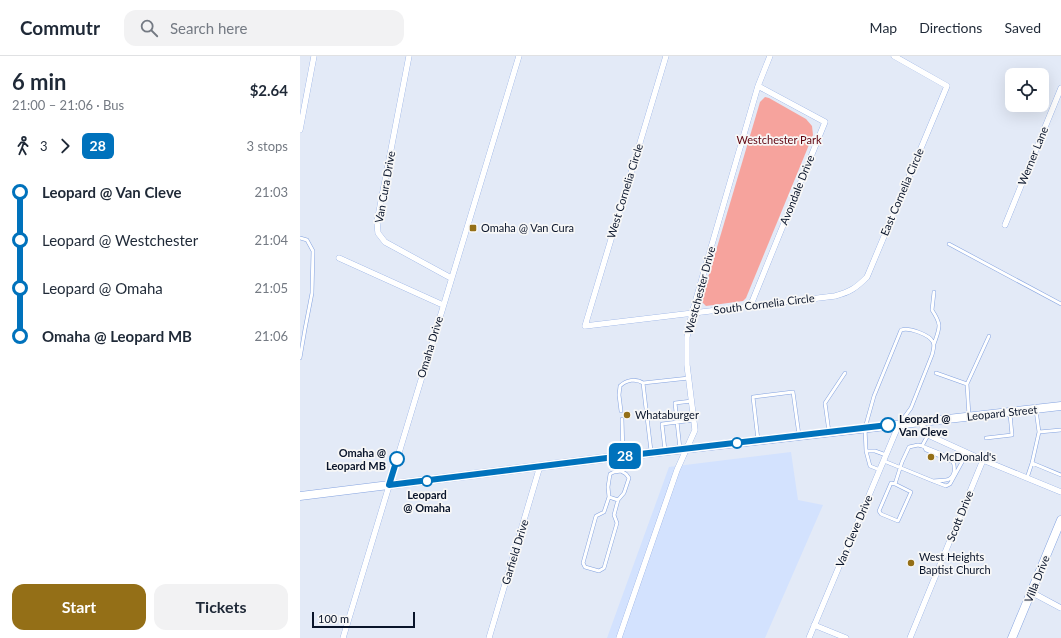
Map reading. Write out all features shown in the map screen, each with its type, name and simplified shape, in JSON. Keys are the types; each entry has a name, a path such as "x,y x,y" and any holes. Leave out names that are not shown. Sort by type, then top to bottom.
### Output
{"main road":[{"name":"Leopard Street","path":"300,496 800,435 1061,406"},
{"name":"Villa Drive","path":"1012,638 1061,520"}],"street":[{"path":"300,130 314,56"},
{"name":"Van Cura Drive","path":"409,56 377,222 378,233 385,242 451,278"},
{"name":"Omaha Drive","path":"343,638 519,56"},
{"name":"West Cornelia Circle","path":"585,326 666,56"},
{"name":"Westchester Drive","path":"619,638 684,449 695,430 689,378 687,337 692,313 758,86 770,56"},
{"name":"East Cornelia Circle","path":"848,292 858,286 867,277 947,86 894,56"},
{"name":"Avondale Drive","path":"750,306 825,122 758,86"},
{"name":"Werner Lane","path":"1005,225 1061,88"},
{"path":"339,258 443,305"},
{"name":"South Cornelia Circle","path":"585,326 835,296 848,292"},
{"path":"920,422 928,435 983,460 1061,492"},
{"name":"Van Cleve Drive","path":"809,638 899,424"},
{"name":"Scott Drive","path":"910,638 983,460"},
{"name":"Garfield Drive","path":"489,638 540,466"},
{"path":"1031,592 1061,608"},
{"path":"814,625 846,638"}],"lane":[{"path":"300,238 307,240 313,251 312,293 300,358"},
{"path":"949,244 1061,304"},
{"path":"899,424 910,408 932,355 940,327 939,320 932,310 934,292"},
{"path":"880,470 870,466 866,452 865,428 874,396 901,330 906,329 915,331 930,338 934,344"},
{"path":"969,416 967,384 989,336"},
{"path":"829,432 825,403 845,373"},
{"path":"936,373 967,384"},
{"path":"621,411 619,394 620,386 628,381 641,381 643,383 689,378"},
{"path":"643,383 652,453"},
{"path":"758,440 753,397 793,392 800,435"},
{"path":"684,449 674,403 692,401"},
{"path":"1027,478 1039,432 1036,409"},
{"path":"986,438 1012,435 1010,412"},
{"path":"621,471 623,456 622,419"},
{"path":"665,452 662,424 694,420"},
{"path":"1039,432 1061,430"},
{"path":"923,446 928,435"},
{"path":"895,484 902,462 909,447 918,445 923,446 962,462"},
{"path":"923,446 926,450 953,462 954,465 955,469 951,477 946,480 938,480 933,482"},
{"path":"866,452 875,451 900,468 946,486 950,484 967,453"},
{"path":"1032,463 1061,475"},
{"path":"621,471 629,478 624,493 618,500 614,516 618,523 604,568 599,571 585,567 583,563 596,516 604,512 609,497 608,487 610,474 621,471"},
{"path":"891,483 895,484 911,492 898,521 880,514 879,511 891,483"},
{"path":"609,497 618,500"}],"shaded area":[{"path":"791,452 798,500 823,505 765,638 607,638 669,467"}],"green space":[{"name":"Westchester Park","path":"765,97 806,119 812,126 813,135 746,298 743,301 706,306 702,302 702,298 760,102"}],"bus line":[{"name":"28","path":"397,459 389,485 888,425"}],"place":[{"name":"Omaha @ Van Cura","path":"473,228"},
{"name":"Whataburger","path":"627,415"},
{"name":"Leopard @ Van Cleve","path":"888,425"},
{"name":"McDonald's","path":"931,457"},
{"name":"Omaha @ Leopard MB","path":"397,459"},
{"name":"Leopard @ Omaha","path":"427,481"},
{"name":"West Heights Baptist Church","path":"911,563"}]}
